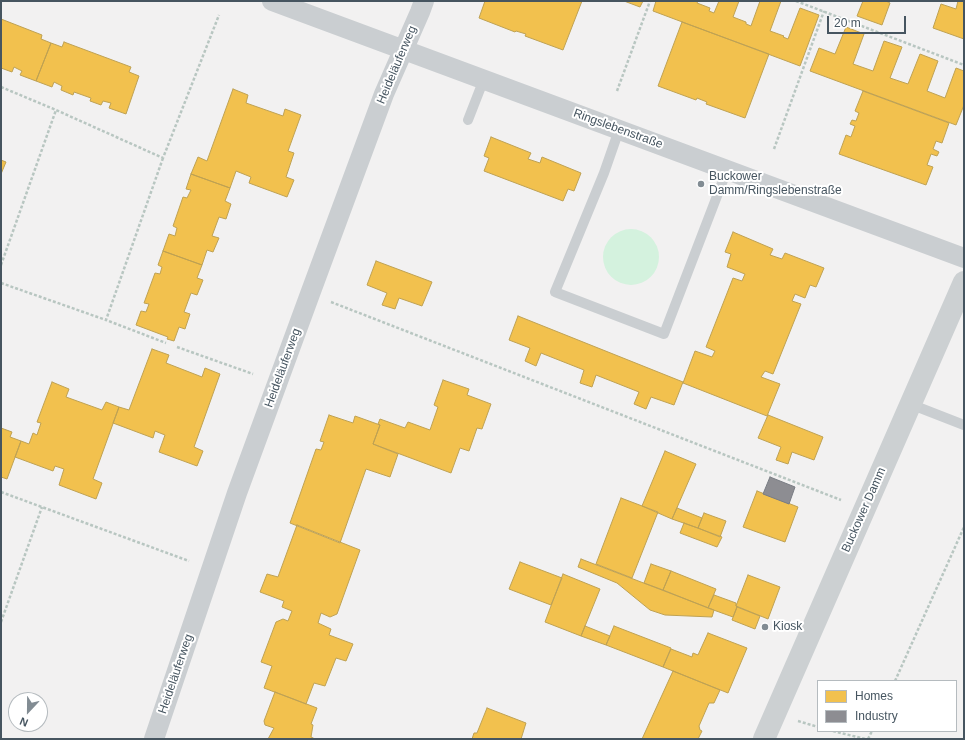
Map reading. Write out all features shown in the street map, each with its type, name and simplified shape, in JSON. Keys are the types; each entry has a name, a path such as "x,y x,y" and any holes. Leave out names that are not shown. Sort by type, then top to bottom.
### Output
{"main road":[{"name":"Buckower Damm","path":"764,739 964,282"}],"street":[{"name":"Ringslebenstraße","path":"272,1 964,258"},
{"name":"Heideläuferweg","path":"154,739 237,493 384,94 424,1"}],"lane":[{"path":"468,120 484,79"},
{"path":"619,130 604,173 555,292 664,334 727,170"},
{"path":"910,404 964,425"}],"path":[{"path":"617,91 650,1"},
{"path":"796,1 964,65"},
{"path":"774,148 824,11"},
{"path":"106,320 163,158 219,15"},
{"path":"1,87 163,158"},
{"path":"1,265 56,110"},
{"path":"1,283 166,343"},
{"path":"330,302 844,501"},
{"path":"177,347 254,374"},
{"path":"1,492 189,561"},
{"path":"1,622 42,507"},
{"path":"895,680 964,527"},
{"path":"837,732 865,739"}],"green space":[{"path":"626,229 636,229 651,237 657,246 659,257 657,268 651,277 636,285 626,285 615,280 608,273 603,262 603,252 608,241 615,234"}],"building: Homes":[{"path":"485,1 582,1 563,50 525,36 526,34 515,32 479,18"},
{"path":"624,1 643,1 640,7"},
{"path":"656,1 698,1 697,3 710,8 709,11 714,13 719,1 739,1 733,17 746,22 746,24 751,26 760,1 781,1 770,31 788,39 800,8 819,15 800,66 653,11"},
{"path":"863,1 886,1 890,3 882,25 857,16"},
{"path":"958,1 964,1 964,39 933,28 941,4 956,9"},
{"path":"1,19 42,35 41,39 51,43 36,81 20,75 22,71 14,67 12,72 1,68"},
{"path":"682,22 769,54 745,118 706,104 707,102 697,98 696,100 658,86"},
{"path":"846,27 864,34 853,64 873,71 884,41 902,47 890,78 908,84 920,54 938,61 927,91 945,98 956,68 964,71 964,105 956,125 810,71 819,48 835,54"},
{"path":"64,42 131,67 129,72 139,76 126,114 109,108 111,103 103,101 101,105 90,101 91,98 74,92 73,95 61,90 62,86 54,82 52,87 36,81 51,43 62,47"},
{"path":"233,89 248,95 246,103 283,116 285,109 301,115 288,151 294,153 286,177 294,180 287,197 249,183 251,177 236,171 230,188 191,174 198,157 207,161"},
{"path":"863,91 949,123 942,143 936,141 933,149 939,152 937,156 931,154 927,165 933,167 926,185 839,154 846,135 851,137 855,126 850,124 852,120 856,121 859,113 855,111"},
{"path":"491,137 531,153 528,159 540,163 542,157 581,173 574,191 568,189 563,201 484,171 489,158 484,156"},
{"path":"1,160 6,162 1,174"},
{"path":"191,174 230,188 225,201 231,204 226,219 219,217 212,236 219,238 213,252 207,250 202,265 163,251 169,234 175,236 177,228 173,226 183,197 187,198 191,190 186,189"},
{"path":"733,232 773,249 770,255 782,259 785,253 824,268 816,287 810,285 805,298 795,294 792,301 801,304 773,374 765,371 761,377 780,384 767,416 683,383 695,351 712,357 715,351 706,347 733,278 742,281 745,274 727,267 731,254 725,252"},
{"path":"163,251 202,265 197,278 203,280 197,295 191,293 184,312 190,314 185,329 179,327 174,341 167,339 168,337 136,325 141,311 146,312 149,304 144,303 155,273 160,274 162,267 158,265"},
{"path":"376,261 432,282 422,306 399,298 395,309 382,305 387,293 367,285"},
{"path":"518,316 683,382 674,405 651,397 646,409 634,404 639,392 596,375 592,387 580,383 584,370 541,353 536,366 525,361 530,348 509,340"},
{"path":"152,349 169,355 166,363 202,377 205,368 220,374 194,447 203,451 197,466 159,452 165,435 155,431 153,438 113,423 119,407 129,410"},
{"path":"443,380 469,389 467,395 491,404 482,429 477,428 469,451 460,448 451,473 373,444 380,425 378,424 380,419 405,428 408,422 430,430 438,407 434,405"},
{"path":"52,382 69,389 66,397 102,410 106,402 119,407 93,479 102,483 96,499 59,485 64,469 55,466 53,471 15,457 21,441 29,444 33,433 37,435 41,423 37,422"},
{"path":"329,415 353,423 355,416 380,425 373,444 398,454 390,477 366,469 340,543 290,523 316,449 321,450 324,442 320,441"},
{"path":"768,415 823,437 814,460 792,452 788,464 776,460 781,447 758,438"},
{"path":"1,428 12,432 10,437 21,441 7,479 1,477"},
{"path":"665,451 696,464 672,519 642,506"},
{"path":"757,491 798,507 785,542 743,527"},
{"path":"621,498 658,512 632,578 596,564"},
{"path":"677,508 702,518 698,528 672,519"},
{"path":"704,513 726,521 720,537 698,528"},
{"path":"684,523 722,537 717,547 680,533"},
{"path":"297,525 360,550 337,614 330,617 321,613 318,623 331,629 329,635 353,644 346,661 336,658 325,686 314,683 306,704 264,688 272,666 261,662 276,622 283,619 288,621 292,611 282,607 284,601 260,592 267,574 278,577"},
{"path":"581,559 714,610 712,617 665,615 650,610 617,583 578,567"},
{"path":"520,562 562,578 551,605 509,589"},
{"path":"651,564 671,571 663,590 644,583"},
{"path":"671,571 716,589 708,608 663,590"},
{"path":"563,574 600,589 581,636 545,622"},
{"path":"748,575 780,587 768,619 736,606"},
{"path":"714,595 736,603 737,607 733,617 708,608"},
{"path":"737,607 760,616 755,629 732,620"},
{"path":"585,626 610,636 606,645 581,636"},
{"path":"614,626 671,648 663,667 606,645"},
{"path":"708,633 747,648 728,693 663,667 671,649 692,657 693,653 698,655"},
{"path":"673,671 720,690 714,703 709,703 699,726 700,730 702,731 698,739 642,739"},
{"path":"275,692 317,708 311,724 313,725 311,737 315,739 268,739 274,728 265,725 264,721"},
{"path":"487,708 526,723 521,739 472,739 474,733 477,733"}],"building: Industry":[{"path":"770,477 795,487 789,504 763,494"}],"place":[{"name":"Buckower Damm/Ringslebenstraße","path":"701,184"},
{"name":"Kiosk","path":"765,627"}]}
